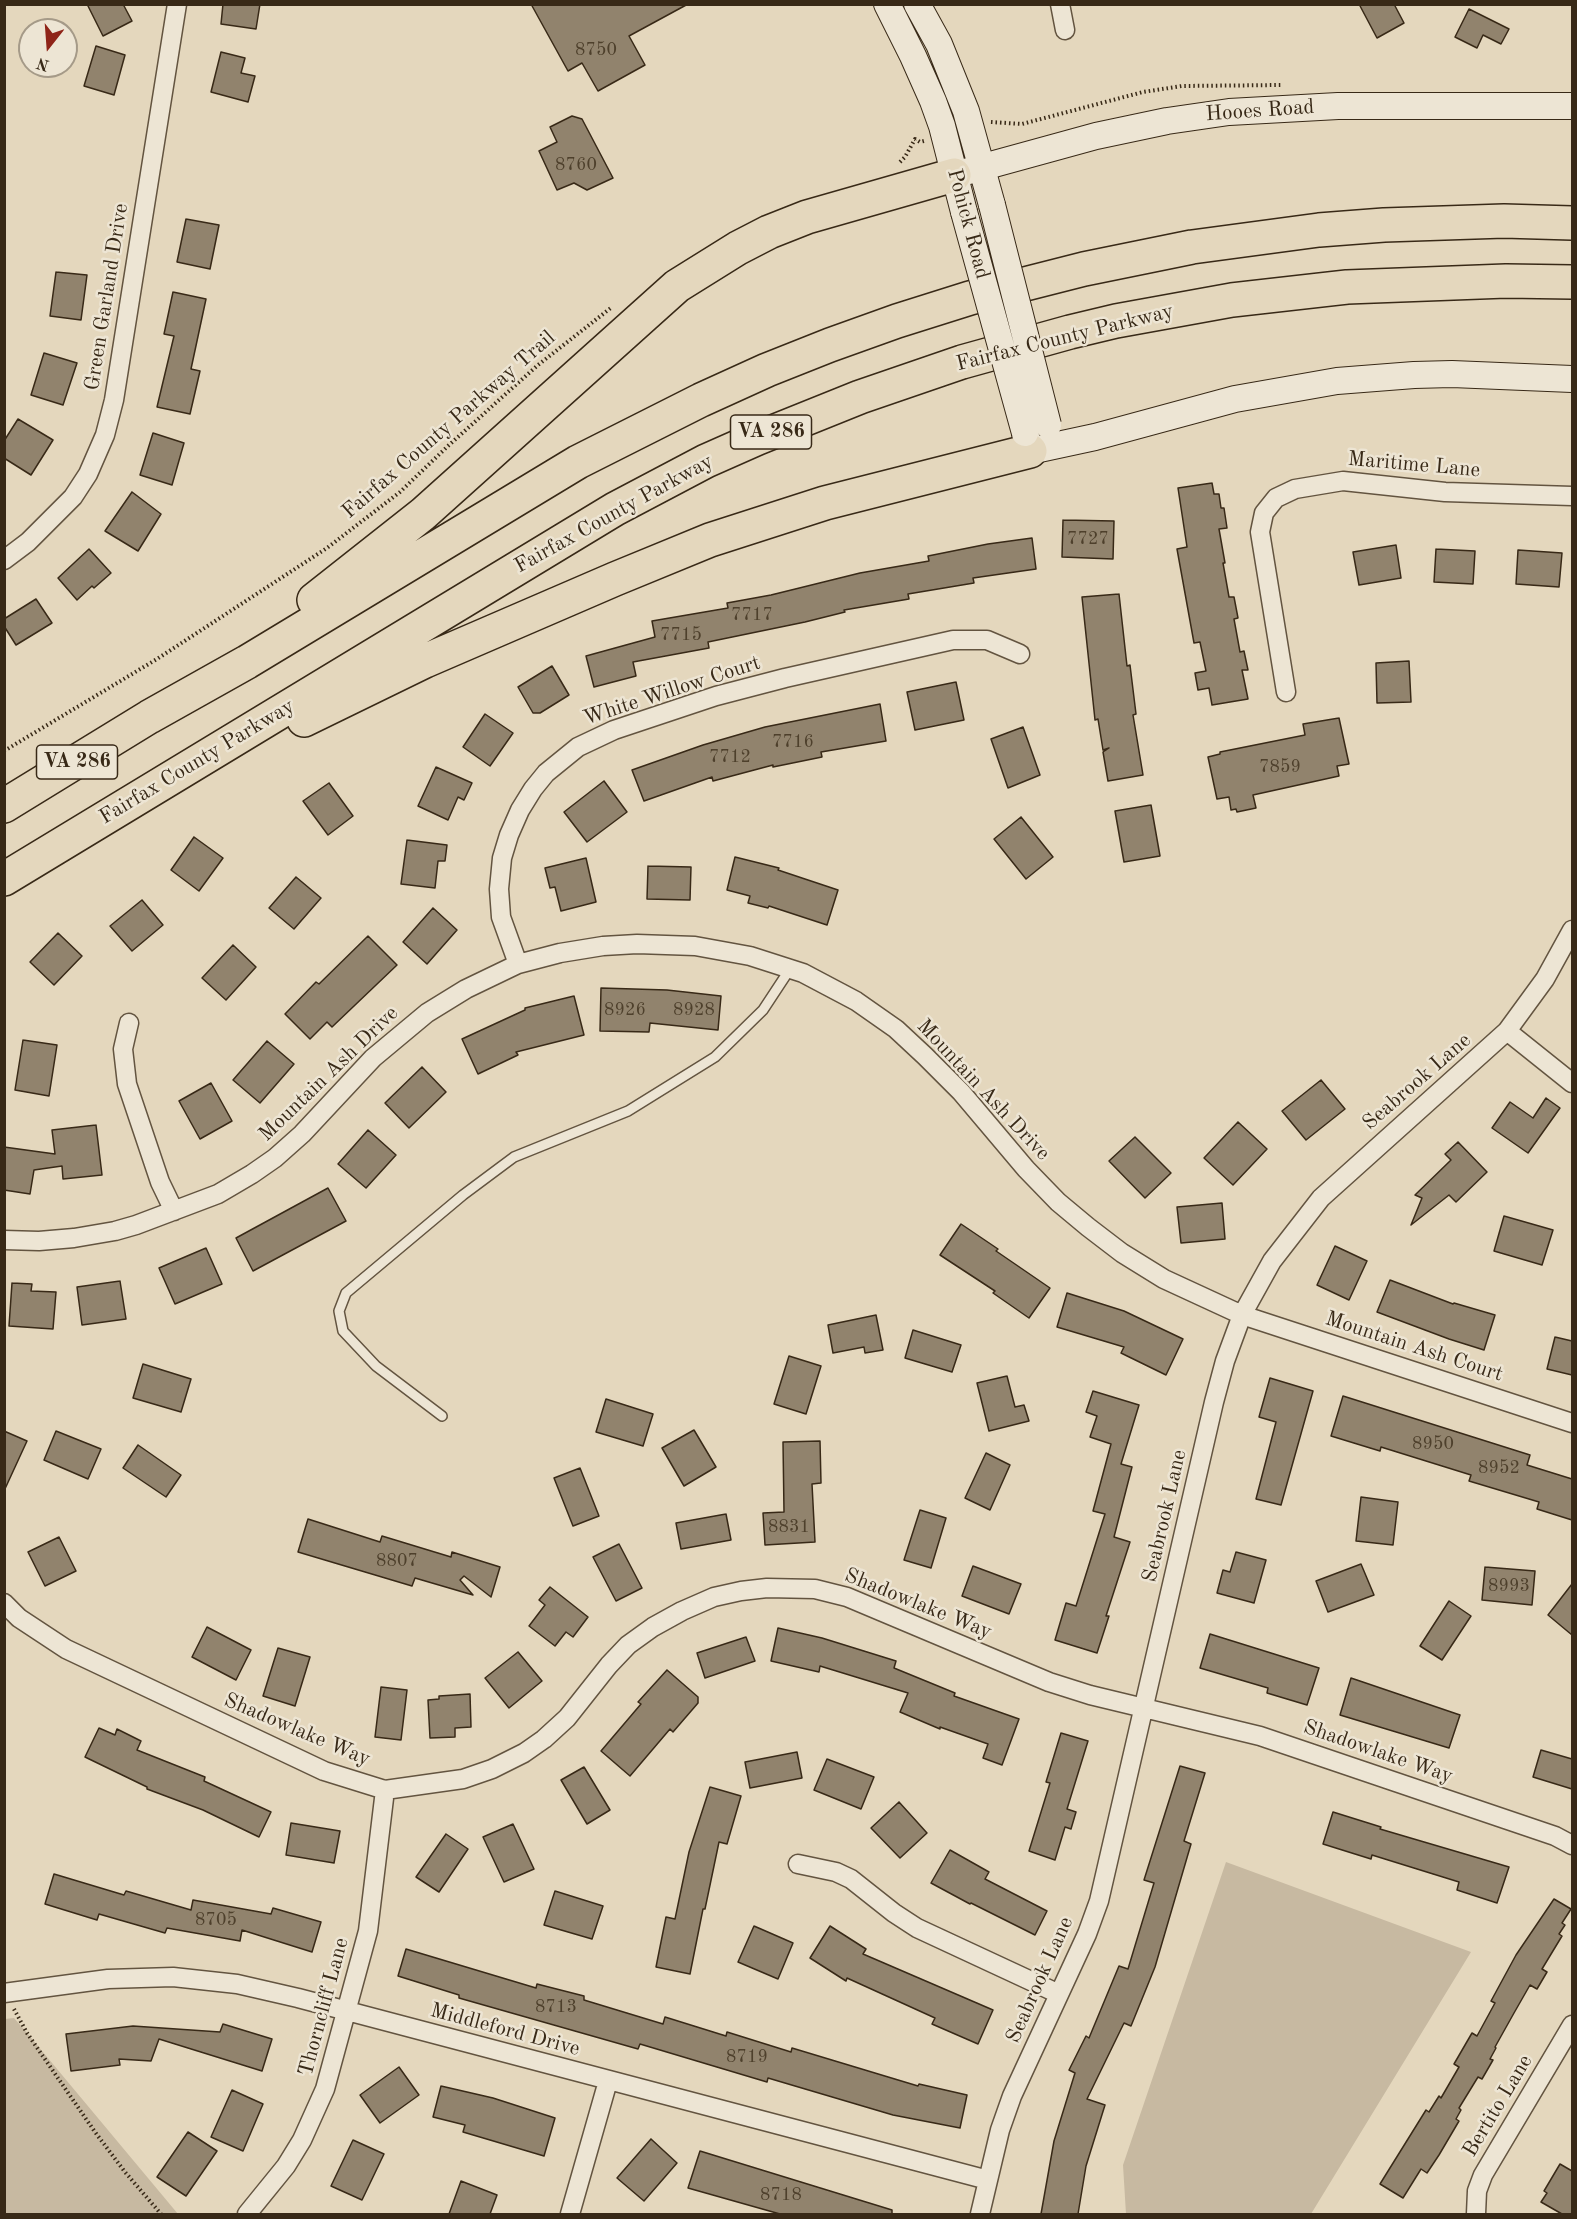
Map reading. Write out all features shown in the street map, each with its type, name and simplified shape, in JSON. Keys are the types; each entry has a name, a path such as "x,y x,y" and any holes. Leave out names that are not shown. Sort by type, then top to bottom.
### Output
{"highway":[{"path":"149,717 241,648 304,606 374,554 473,470 676,286 738,248 807,217 968,171"},
{"name":"VA 286","path":"4,806 149,717 247,662 578,462 640,429 767,370 897,321 1027,282 1204,246 1319,230 1384,225 1504,221 1572,223"},
{"name":"Fairfax County Parkway","path":"4,879 615,509 706,461 860,397 962,362 1070,332 1232,300 1357,286 1506,281 1572,282"},
{"path":"61,845 136,819 315,714 425,661 661,559 710,540 825,503 1039,439"}],"main road":[{"name":"Pohick Road","path":"887,4 910,48 942,126 968,171 992,205 1039,439"},
{"name":"Pohick Road","path":"917,4 939,44 966,111 968,171 964,212 1039,439"},
{"name":"Hooes Road","path":"968,171 1096,136 1196,116 1264,109 1366,105 1572,106"},
{"path":"1039,439 1235,399 1337,381 1443,374 1572,379"}],"street":[{"name":"Green Garland Drive","path":"4,560 28,543 73,497 88,474 105,435 114,400 177,4"},
{"path":"1060,4 1065,30"},
{"name":"Maritime Lane","path":"1286,693 1260,532 1264,513 1276,498 1295,489 1343,481 1445,492 1572,496"},
{"name":"White Willow Court","path":"518,964 501,917 499,889 502,858 508,835 533,789 561,759 578,747 614,730 716,696 952,640 987,640 1020,654"},
{"name":"Seabrook Lane","path":"980,2214 1000,2130 1012,2096 1087,1934 1099,1901 1214,1402 1225,1361 1242,1315 1272,1261 1321,1198 1507,1031 1545,979 1572,930"},
{"name":"Mountain Ash Drive","path":"4,1240 39,1241 105,1233 136,1225 218,1194 252,1174 302,1134 373,1058 399,1034 427,1013 466,989 518,964 560,953 603,946 664,944 695,946 750,956 828,985 856,1001 896,1029 926,1056 961,1092 1026,1169 1058,1202 1088,1227 1122,1253 1164,1279 1242,1315"},
{"path":"129,1023 123,1049 127,1084 160,1182 174,1210"},
{"path":"1507,1031 1572,1083"},
{"name":"Mountain Ash Court","path":"1242,1315 1572,1423"},
{"name":"Shadowlake Way","path":"4,1603 19,1618 66,1650 324,1771 385,1790 463,1779 508,1761 544,1739 567,1718 609,1665 628,1646 653,1627 682,1611 714,1597 741,1591 767,1588 815,1589 848,1597 1049,1682 1090,1695 1260,1736 1555,1836 1572,1845"},
{"name":"Thorncliff Lane","path":"247,2214 286,2166 315,2115 325,2089 368,1931 385,1790"},
{"path":"798,1864 836,1872 851,1879 917,1928 1059,1994"},
{"name":"Middleford Drive","path":"7,1998 108,1979 173,1977 237,1984 348,2011 988,2180"},
{"name":"Bertito Lane","path":"1476,2214 1477,2191 1483,2175 1572,2025"},
{"path":"570,2214 608,2081"}],"lane":[{"path":"442,1416 376,1366 342,1331 339,1311 346,1293 463,1195 514,1157 628,1111 715,1057 763,1010 790,969"}],"path":[{"path":"893,170 906,157 915,139"},
{"name":"Fairfax County Parkway Trail","path":"4,751 157,659 327,548 400,492 538,365 621,300"},
{"path":"7,1998 27,2033 95,2132 161,2214"}],"shaded area":[{"path":"1226,1862 1471,1952 1311,2214 1126,2214 1123,2165"},
{"path":"14,2018 178,2214 5,2214 5,2019"}],"building":[{"path":"87,4 123,4 132,21 103,36"},
{"path":"223,4 260,4 256,29 221,24"},
{"path":"531,4 688,4 629,36 645,65 598,91 582,63 568,71"},
{"path":"1359,4 1394,4 1404,23 1377,38"},
{"path":"1469,9 1509,29 1501,44 1483,35 1477,48 1455,37"},
{"path":"96,46 125,55 114,95 84,86"},
{"path":"221,52 245,58 241,73 255,76 248,102 211,92"},
{"path":"572,116 582,119 613,178 587,190 574,183 557,190 539,151 557,142 550,127"},
{"path":"186,219 219,225 210,269 177,262"},
{"path":"56,272 87,275 81,320 50,316"},
{"path":"173,292 206,299 191,369 200,371 190,414 157,407 174,336 164,334"},
{"path":"44,353 77,363 63,405 31,395"},
{"path":"18,419 53,440 31,475 4,458 4,441"},
{"path":"153,433 184,443 172,485 140,475"},
{"path":"1212,483 1214,494 1219,494 1221,508 1224,508 1227,528 1219,529 1225,563 1223,563 1229,597 1234,597 1238,618 1234,619 1240,652 1244,651 1248,670 1242,670 1248,699 1212,705 1209,688 1198,690 1195,673 1206,671 1200,642 1194,643 1177,549 1187,547 1178,488"},
{"path":"132,492 161,514 138,551 105,531"},
{"path":"1063,520 1114,521 1113,559 1062,557"},
{"path":"1032,538 1036,569 973,578 974,583 908,594 909,599 844,610 845,612 805,622 708,642 709,648 633,662 636,676 594,687 586,656 655,637 652,621 728,608 727,603 771,595 860,573 929,561 928,556"},
{"path":"1396,545 1401,578 1359,585 1353,552"},
{"path":"89,549 111,573 77,600 58,578"},
{"path":"1436,549 1475,551 1473,584 1434,582"},
{"path":"1518,550 1562,553 1559,587 1516,584"},
{"path":"1119,594 1127,666 1130,665 1136,714 1133,715 1143,775 1108,781 1103,752 1109,748 1103,750 1098,719 1095,720 1082,597"},
{"path":"36,599 52,623 16,645 4,626 4,619"},
{"path":"1409,661 1411,702 1377,703 1376,663"},
{"path":"552,666 569,695 540,713 533,713 518,687"},
{"path":"956,682 964,720 915,730 907,692"},
{"path":"880,704 886,741 821,752 822,757 773,767 773,765 713,781 712,777 644,801 632,770 703,745 765,727"},
{"path":"485,714 513,733 490,766 463,747"},
{"path":"1339,718 1349,764 1337,766 1339,776 1253,795 1256,808 1237,812 1236,809 1231,810 1229,797 1217,799 1208,757 1220,754 1220,752 1305,735 1303,724"},
{"path":"1023,727 1040,775 1008,788 991,739"},
{"path":"436,767 472,783 464,800 458,797 448,820 418,806"},
{"path":"604,781 627,812 587,842 564,812"},
{"path":"329,783 353,816 328,835 303,801"},
{"path":"1151,805 1160,856 1124,862 1115,811"},
{"path":"1021,817 1053,857 1026,879 994,839"},
{"path":"194,837 223,858 199,891 171,870"},
{"path":"407,840 447,845 445,861 438,861 435,888 401,884"},
{"path":"735,857 779,868 778,870 838,890 827,925 769,906 768,908 748,903 750,896 727,890"},
{"path":"586,858 596,902 561,911 555,887 550,888 545,868"},
{"path":"648,866 691,867 690,900 647,899"},
{"path":"296,877 321,898 294,929 269,908"},
{"path":"142,900 163,925 132,951 110,926"},
{"path":"433,908 457,930 427,964 403,942"},
{"path":"58,933 82,956 54,985 30,962"},
{"path":"368,936 397,965 332,1027 327,1022 310,1039 285,1014 316,982 319,984"},
{"path":"233,945 256,967 226,1000 202,978"},
{"path":"601,988 667,990 721,996 718,1030 650,1023 649,1032 600,1031"},
{"path":"574,996 584,1035 516,1052 518,1055 478,1074 462,1039 525,1008"},
{"path":"23,1040 57,1045 49,1096 15,1090"},
{"path":"267,1041 294,1064 260,1103 233,1080"},
{"path":"422,1067 446,1092 409,1128 385,1103"},
{"path":"1321,1080 1345,1109 1306,1140 1282,1111"},
{"path":"211,1083 232,1121 200,1139 179,1101"},
{"path":"1546,1098 1560,1108 1528,1153 1492,1128 1510,1102 1533,1118"},
{"path":"1238,1122 1267,1149 1233,1185 1204,1158"},
{"path":"96,1125 102,1175 63,1179 62,1166 34,1170 30,1194 4,1190 4,1147 55,1154 52,1130"},
{"path":"368,1130 396,1155 366,1188 338,1164"},
{"path":"1135,1137 1171,1173 1145,1198 1109,1161"},
{"path":"1458,1142 1487,1172 1456,1202 1449,1195 1411,1225 1422,1198 1415,1195 1451,1160 1445,1154"},
{"path":"328,1188 346,1221 253,1271 236,1238"},
{"path":"1222,1203 1225,1239 1181,1243 1177,1207"},
{"path":"1504,1216 1553,1230 1542,1265 1494,1251"},
{"path":"961,1224 1050,1288 1029,1318 993,1293 995,1291 940,1255"},
{"path":"1335,1246 1367,1261 1349,1300 1317,1285"},
{"path":"206,1248 222,1284 175,1304 159,1268"},
{"path":"1390,1280 1453,1304 1495,1315 1484,1350 1377,1312"},
{"path":"120,1281 126,1319 82,1325 77,1287"},
{"path":"12,1283 32,1284 31,1291 56,1292 53,1329 9,1326"},
{"path":"1067,1293 1124,1311 1183,1339 1166,1375 1121,1353 1124,1347 1057,1327"},
{"path":"876,1315 883,1350 865,1353 864,1347 833,1353 828,1325"},
{"path":"913,1330 961,1345 952,1372 905,1358"},
{"path":"1555,1337 1572,1341 1572,1375 1547,1369"},
{"path":"789,1356 821,1366 806,1414 774,1404"},
{"path":"143,1364 191,1379 181,1412 133,1398"},
{"path":"1007,1376 1015,1407 1024,1405 1029,1421 989,1431 977,1383"},
{"path":"1270,1378 1313,1391 1281,1505 1256,1499 1276,1422 1259,1417"},
{"path":"1093,1391 1139,1405 1121,1464 1132,1467 1114,1537 1130,1542 1106,1616 1109,1616 1097,1653 1055,1640 1066,1603 1076,1606 1105,1514 1093,1511 1111,1444 1090,1437 1097,1416 1086,1412"},
{"path":"1343,1396 1530,1455 1527,1465 1572,1479 1572,1520 1537,1509 1539,1502 1469,1481 1471,1475 1381,1447 1380,1451 1331,1436"},
{"path":"606,1399 653,1414 643,1446 596,1432"},
{"path":"694,1430 716,1467 684,1486 662,1448"},
{"path":"4,1431 27,1441 4,1491"},
{"path":"56,1431 101,1449 88,1479 44,1460"},
{"path":"820,1441 821,1483 812,1484 815,1542 765,1545 763,1513 784,1512 783,1442"},
{"path":"138,1445 181,1475 166,1497 123,1468"},
{"path":"986,1453 1010,1465 990,1510 965,1498"},
{"path":"580,1468 599,1516 573,1526 554,1478"},
{"path":"1361,1497 1398,1502 1393,1545 1356,1541"},
{"path":"920,1510 946,1518 931,1568 904,1560"},
{"path":"726,1514 731,1540 681,1549 676,1523"},
{"path":"308,1519 380,1542 382,1536 451,1557 452,1552 500,1567 491,1597 464,1576 460,1580 473,1595 415,1578 412,1586 298,1552"},
{"path":"59,1537 76,1571 45,1586 28,1552"},
{"path":"619,1544 642,1588 616,1601 593,1557"},
{"path":"1236,1552 1266,1560 1254,1603 1217,1593 1223,1570 1230,1572"},
{"path":"1361,1564 1374,1595 1328,1612 1316,1581"},
{"path":"973,1566 1021,1584 1009,1614 962,1596"},
{"path":"1485,1567 1535,1571 1532,1605 1482,1600"},
{"path":"1572,1584 1572,1635 1548,1615"},
{"path":"550,1587 588,1617 573,1637 566,1632 555,1646 529,1626 545,1605 539,1600"},
{"path":"1449,1601 1471,1616 1442,1660 1420,1646"},
{"path":"207,1627 251,1650 236,1680 192,1657"},
{"path":"778,1628 822,1638 896,1661 894,1668 955,1693 954,1696 1019,1719 1002,1765 983,1758 988,1744 940,1727 940,1729 900,1712 908,1693 820,1666 819,1672 771,1661"},
{"path":"1210,1634 1319,1668 1307,1705 1267,1693 1268,1688 1200,1668"},
{"path":"746,1637 755,1661 705,1678 697,1653"},
{"path":"278,1648 310,1657 295,1706 263,1696"},
{"path":"518,1652 542,1681 509,1708 485,1678"},
{"path":"667,1670 698,1697 698,1703 673,1732 670,1729 630,1776 601,1751 641,1704 638,1702"},
{"path":"1351,1678 1460,1715 1449,1748 1340,1715"},
{"path":"381,1687 407,1690 401,1740 375,1737"},
{"path":"470,1694 471,1727 455,1728 455,1737 430,1738 428,1700 439,1699 439,1696"},
{"path":"99,1728 115,1735 117,1729 141,1741 137,1750 205,1777 204,1781 271,1812 259,1837 203,1810 147,1789 85,1757"},
{"path":"1061,1733 1088,1741 1067,1809 1076,1812 1071,1829 1065,1827 1055,1860 1029,1851 1050,1783 1046,1782"},
{"path":"1541,1750 1572,1759 1572,1789 1533,1777"},
{"path":"797,1752 802,1778 750,1788 745,1762"},
{"path":"827,1759 874,1777 861,1809 814,1790"},
{"path":"1180,1766 1205,1773 1184,1841 1191,1844 1155,1967 1131,2026 1124,2023 1087,2099 1105,2105 1086,2166 1078,2214 1041,2214 1054,2141 1075,2073 1069,2070 1086,2036 1089,2038 1119,1966 1128,1969 1154,1883 1144,1880"},
{"path":"584,1767 610,1810 587,1824 561,1780"},
{"path":"710,1787 741,1796 727,1844 719,1842 690,1974 656,1967 666,1917 675,1919 689,1852"},
{"path":"899,1802 927,1833 900,1858 871,1828"},
{"path":"1333,1812 1381,1827 1380,1829 1509,1867 1497,1903 1457,1890 1459,1882 1372,1855 1371,1859 1323,1844"},
{"path":"291,1823 340,1831 334,1863 286,1855"},
{"path":"513,1824 534,1869 504,1882 483,1837"},
{"path":"446,1834 468,1849 439,1892 416,1877"},
{"path":"950,1850 989,1872 985,1879 1047,1911 1035,1935 931,1883"},
{"path":"54,1874 124,1895 126,1891 191,1910 193,1900 271,1914 273,1908 321,1922 312,1952 242,1930 240,1941 167,1928 165,1933 99,1914 97,1920 45,1904"},
{"path":"555,1891 603,1906 592,1939 544,1925"},
{"path":"1554,1899 1571,1909 1562,1923 1565,1925 1559,1934 1562,1936 1542,1969 1547,1972 1537,1989 1530,1985 1495,2047 1490,2059 1493,2060 1482,2079 1478,2077 1459,2108 1461,2110 1456,2119 1459,2121 1439,2155 1427,2173 1421,2169 1403,2198 1380,2184 1426,2110 1429,2112 1439,2096 1441,2098 1459,2067 1454,2064 1472,2033 1477,2036 1495,2003 1491,2001 1516,1955"},
{"path":"754,1926 793,1943 778,1979 738,1962"},
{"path":"830,1926 866,1949 863,1954 993,2010 978,2044 932,2024 935,2018 847,1978 846,1981 810,1958"},
{"path":"406,1949 536,1988 537,1984 584,1996 584,2000 663,2024 665,2017 726,2036 727,2032 791,2052 792,2048 918,2086 919,2084 967,2095 960,2128 893,2115 768,2078 767,2082 640,2044 638,2049 459,1998 459,1995 398,1976"},
{"path":"223,2024 272,2039 262,2071 159,2039 151,2061 119,2059 120,2065 71,2071 66,2034 133,2026 220,2032"},
{"path":"399,2067 419,2095 380,2123 360,2095"},
{"path":"441,2086 493,2098 555,2118 544,2156 463,2132 465,2125 433,2117"},
{"path":"232,2090 263,2104 243,2151 211,2137"},
{"path":"188,2132 217,2151 186,2196 157,2177"},
{"path":"651,2139 677,2163 644,2201 617,2178"},
{"path":"353,2140 384,2154 362,2200 331,2186"},
{"path":"700,2151 892,2210 892,2214 780,2214 688,2188"},
{"path":"1560,2164 1572,2171 1572,2214 1562,2214 1541,2202 1547,2193 1544,2191"},
{"path":"461,2181 497,2195 490,2214 449,2214"}]}
